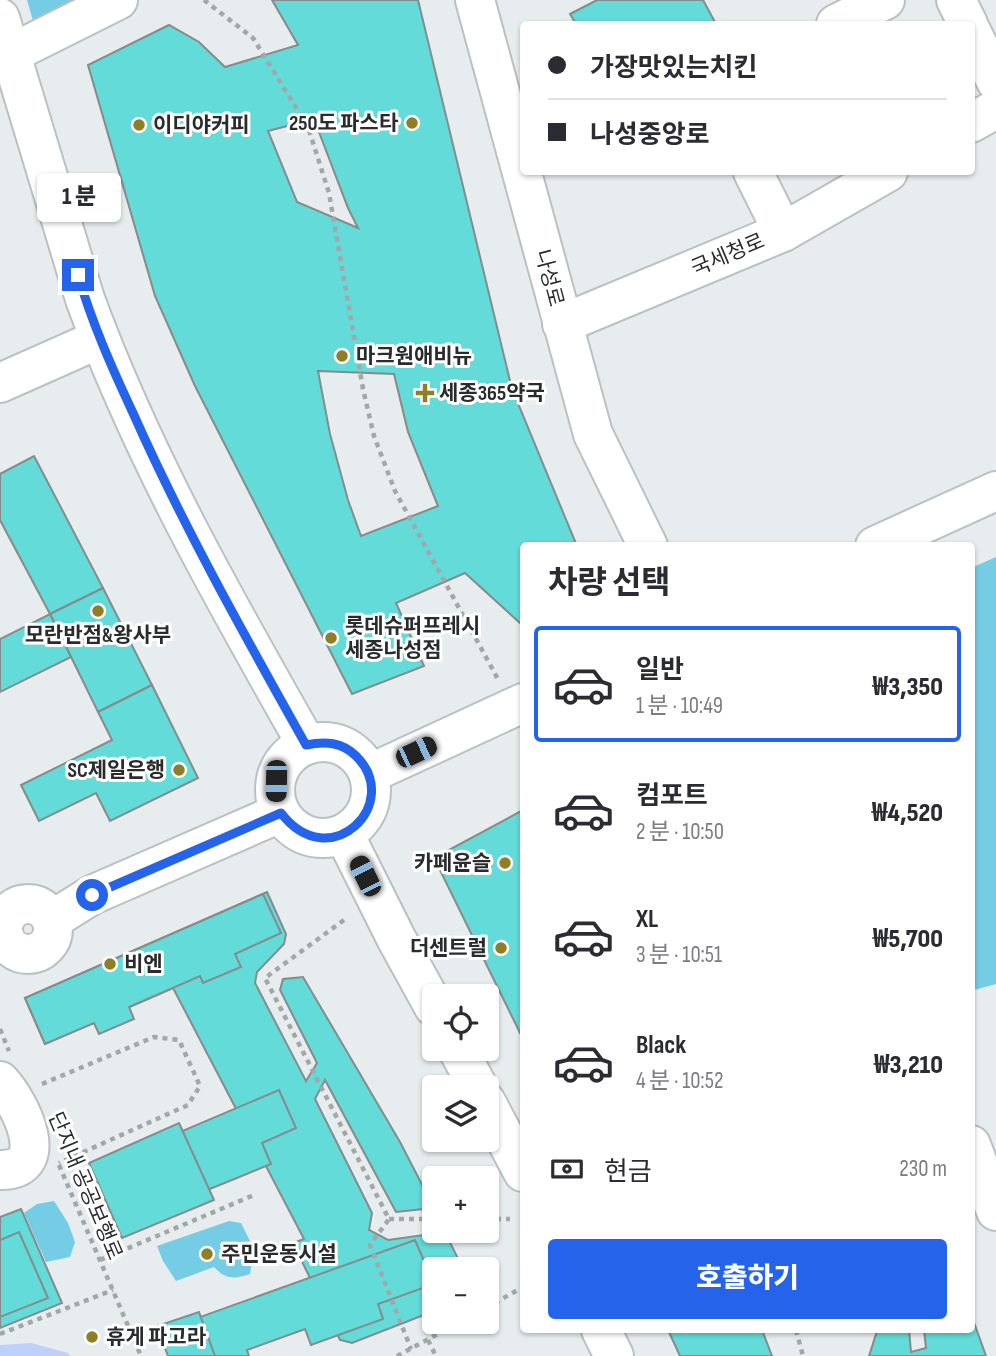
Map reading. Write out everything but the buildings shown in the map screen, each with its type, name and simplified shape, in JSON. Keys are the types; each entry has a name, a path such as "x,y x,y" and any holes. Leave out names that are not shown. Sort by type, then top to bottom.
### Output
{"street":[{"path":"118,0 4,44 99,339 157,467 200,553 306,745"},
{"name":"나성로","path":"475,0 520,168"},
{"path":"842,21 885,0 896,21"},
{"path":"956,0 966,21"},
{"path":"975,39 996,81"},
{"path":"975,121 996,109"},
{"name":"나성로","path":"522,175 593,434 646,542"},
{"path":"754,175 783,232"},
{"name":"국세청로","path":"562,324 783,232 883,175"},
{"path":"0,383 99,339"},
{"path":"884,542 996,491"},
{"path":"369,774 520,704"},
{"path":"321,742 337,744 351,750 362,761 369,774 371,802 365,816 344,834 330,838 315,838 289,825 275,798 276,781 282,766 292,753 306,745 321,742"},
{"path":"15,916 92,895 281,813"},
{"path":"344,834 422,985"},
{"path":"0,1170 11,1171 23,1163 30,1149 29,1133 5,1067"},
{"path":"499,1127 520,1166"},
{"path":"975,1156 996,1211"},
{"path":"602,1333 614,1356"}],"path":[{"path":"204,0 253,38 308,127 329,193 373,436 395,491 495,673"},
{"path":"344,920 265,978 389,1219"},
{"path":"0,1029 5,1067"},
{"name":"단지내 공공보행로","path":"39,1085 154,1037 179,1040 200,1086 188,1105 58,1163 141,1356"},
{"path":"100,1260 254,1195"},
{"path":"389,1219 422,1219"},
{"path":"389,1219 370,1245 411,1349"},
{"path":"499,1219 510,1219"},
{"path":"499,1301 520,1289"},
{"path":"0,1334 113,1290"},
{"path":"797,1333 803,1356"},
{"path":"397,1356 439,1334"},
{"path":"428,1340 436,1356"}],"shaded area":[{"path":"27,0 84,0 34,24"},
{"path":"996,557 996,984 975,990 975,566"},
{"path":"54,1201 68,1223 75,1242 70,1257 46,1262 24,1213 37,1204"},
{"name":"주민운동시설","path":"229,1221 241,1223 254,1249 250,1274 230,1277 214,1267 176,1281 157,1246"},
{"path":"31,1343 68,1353 70,1356 0,1356 0,1345"}],"place":[{"name":"250도 파스타","path":"412,123"},
{"name":"이디야커피","path":"139,125"},
{"name":"마크원애비뉴","path":"342,356"},
{"name":"세종365약국","path":"425,393"},
{"name":"모란반점&왕사부","path":"98,611"},
{"name":"롯데슈퍼프레시 세종나성점","path":"331,638"},
{"name":"SC제일은행","path":"179,770"},
{"name":"카페윤슬","path":"505,863"},
{"name":"더센트럴","path":"501,948"},
{"name":"비엔","path":"110,964"},
{"name":"주민운동시설","path":"207,1254"},
{"name":"휴게 파고라","path":"92,1337"}],"route":[{"path":"78,275 99,339 157,467 226,603 306,745 321,742 337,744 351,750 362,761 372,788 371,802 365,816 344,834 315,838 289,825 281,813 92,895"}]}
